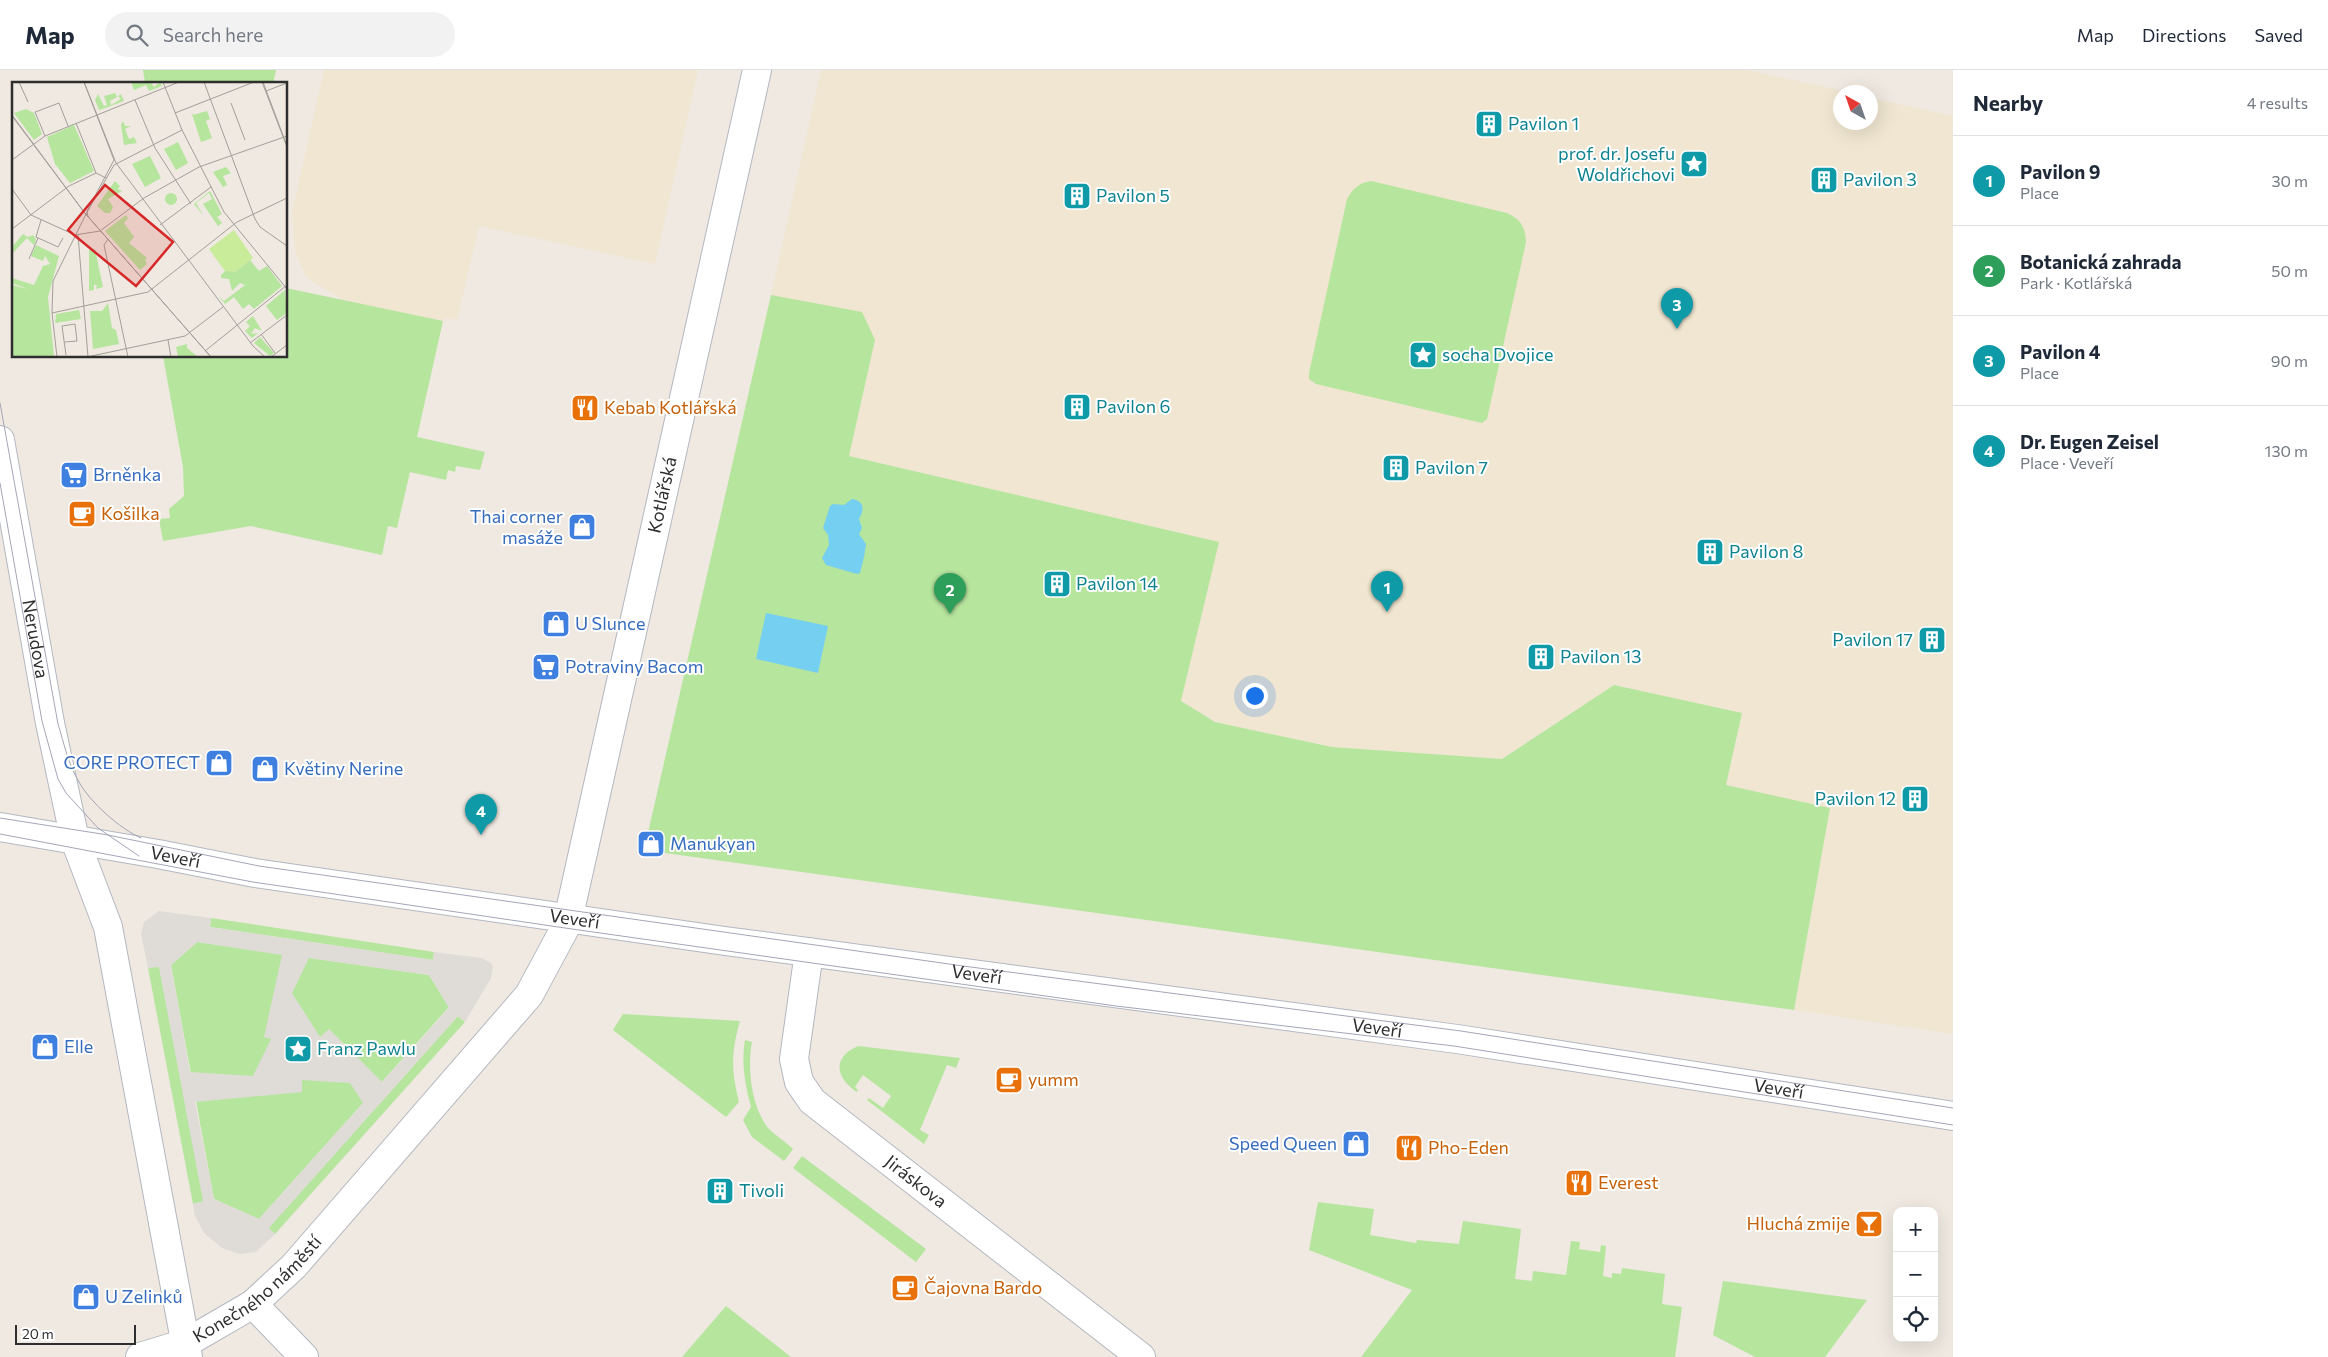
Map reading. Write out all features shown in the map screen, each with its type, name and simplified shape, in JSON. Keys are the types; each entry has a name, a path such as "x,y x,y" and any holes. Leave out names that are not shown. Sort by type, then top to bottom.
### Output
{"main road":[{"name":"Kotlářská","path":"568,919 757,70"},
{"name":"Nerudova","path":"0,440 50,722 75,840"},
{"name":"Veveří","path":"0,827 255,873 568,919 1457,1039 1953,1116"},
{"name":"Konečného náměstí","path":"75,840 108,927 187,1350 253,1304 294,1266 529,995 568,919"},
{"name":"Jiráskova","path":"809,952 794,1059 799,1082 812,1101 1141,1357"},
{"path":"253,1304 304,1357"},
{"path":"140,1357 187,1350"}],"shaded area":[{"path":"324,70 698,70 655,264 479,226 457,320 444,318 443,321 345,301 306,277 295,252 292,212"},
{"path":"821,70 1747,70 1833,89 1833,130 1878,130 1878,100 1953,116 1953,1034 1794,1010 1830,809 1726,785 1742,714 1614,685 1502,759 1332,747 1215,722 1181,701 1218,542 849,456 875,340 771,295"},
{"path":"159,911 211,918 210,927 433,960 434,952 482,958 491,963 493,967 491,978 465,1022 458,1016 269,1228 275,1234 256,1252 239,1254 222,1248 204,1233 195,1216 193,1204 203,1201 159,967 148,968 141,934 144,922","holes":["197,942 282,955 264,1037 271,1039 253,1076 190,1072 171,965","309,958 429,975 449,1008 382,1082 329,1029 320,1037 292,993","302,1080 350,1083 363,1103 259,1219 214,1199 195,1102 302,1092"]}],"green space":[{"path":"143,70 276,70 273,82 145,82"},
{"path":"1371,181 1507,213 1519,221 1525,232 1526,242 1487,419 1482,423 1316,384 1309,379 1347,199 1357,187"},
{"path":"288,288 443,321 417,437 485,452 480,470 456,466 455,472 448,470 446,480 410,472 397,528 388,526 382,555 251,526 163,541 159,519 170,518 169,509 184,496 183,467 163,358 288,358"},
{"path":"771,295 862,312 875,340 849,456 1219,542 1181,701 1215,722 1332,747 1502,759 1614,685 1742,713 1726,785 1830,808 1794,1010 658,852 659,839 647,837"},
{"path":"211,918 434,952 433,960 210,927"},
{"path":"197,942 429,975 449,1007 259,1219 214,1199 171,965"},
{"path":"159,966 204,1202 193,1204 148,968"},
{"path":"623,1014 740,1021 733,1061 739,1102 726,1117 613,1030"},
{"path":"458,1016 465,1022 275,1234 268,1228"},
{"path":"745,1040 752,1042 750,1075 758,1110 769,1129 793,1149 784,1161 752,1137 743,1120 751,1107 744,1074"},
{"path":"858,1046 960,1058 956,1068 947,1065 920,1130 929,1135 924,1144 867,1100 869,1098 883,1108 891,1096 863,1075 855,1087 858,1090 857,1092 844,1080 839,1068 840,1062 844,1056"},
{"path":"802,1156 926,1249 916,1262 793,1168"},
{"path":"1318,1202 1374,1209 1370,1235 1416,1243 1417,1240 1459,1244 1463,1221 1521,1229 1515,1279 1532,1281 1533,1271 1566,1275 1571,1241 1580,1242 1579,1249 1600,1252 1601,1245 1606,1246 1603,1276 1612,1278 1612,1273 1621,1274 1622,1268 1665,1274 1662,1304 1682,1307 1675,1357 1361,1357 1412,1290 1309,1250"},
{"path":"1723,1281 1867,1300 1825,1357 1755,1357 1713,1335"},
{"path":"726,1306 791,1357 682,1357"}],"water":[{"path":"852,499 859,502 863,509 859,519 862,528 859,534 866,544 860,573 857,574 826,565 822,558 829,545 828,535 823,528 830,506 833,504 844,505"},
{"path":"766,613 828,626 818,673 756,659"}],"tram line":[{"path":"0,403 58,724 67,753 75,775 90,798 115,822 141,838"},
{"path":"0,483 42,721 58,779 66,793 98,828 139,856"},
{"path":"0,818 108,835 259,866 963,966 1461,1031 1953,1108"},
{"path":"0,834 253,882 1116,1006 1454,1046 1953,1125"}],"place":[{"name":"Pavilon 1","path":"1489,124"},
{"name":"prof. dr. Josefu Woldřichovi","path":"1694,164"},
{"name":"Pavilon 3","path":"1824,180"},
{"name":"Pavilon 5","path":"1077,196"},
{"name":"Pavilon 4","path":"1677,329"},
{"name":"socha Dvojice","path":"1423,355"},
{"name":"Pavilon 6","path":"1077,407"},
{"name":"Kebab Kotlářská","path":"585,408"},
{"name":"Pavilon 7","path":"1396,468"},
{"name":"Brněnka","path":"74,475"},
{"name":"Košilka","path":"82,514"},
{"name":"Thai corner masáže","path":"582,527"},
{"name":"Pavilon 8","path":"1710,552"},
{"name":"Pavilon 14","path":"1057,584"},
{"name":"Pavilon 9","path":"1387,612"},
{"name":"Botanická zahrada","path":"950,614"},
{"name":"U Slunce","path":"556,624"},
{"name":"Pavilon 17","path":"1932,640"},
{"name":"Pavilon 13","path":"1541,657"},
{"name":"Potraviny Bacom","path":"546,667"},
{"name":"CORE PROTECT","path":"219,763"},
{"name":"Květiny Nerine","path":"265,769"},
{"name":"Pavilon 12","path":"1915,799"},
{"name":"Dr. Eugen Zeisel","path":"481,835"},
{"name":"Manukyan","path":"651,844"},
{"name":"Elle","path":"45,1047"},
{"name":"Franz Pawlu","path":"298,1049"},
{"name":"yumm","path":"1009,1080"},
{"name":"Speed Queen","path":"1356,1144"},
{"name":"Pho-Eden","path":"1409,1148"},
{"name":"Everest","path":"1579,1183"},
{"name":"Tivoli","path":"720,1191"},
{"name":"Hluchá zmije","path":"1869,1224"},
{"name":"Čajovna Bardo","path":"905,1288"},
{"name":"U Zelinků","path":"86,1297"}]}
